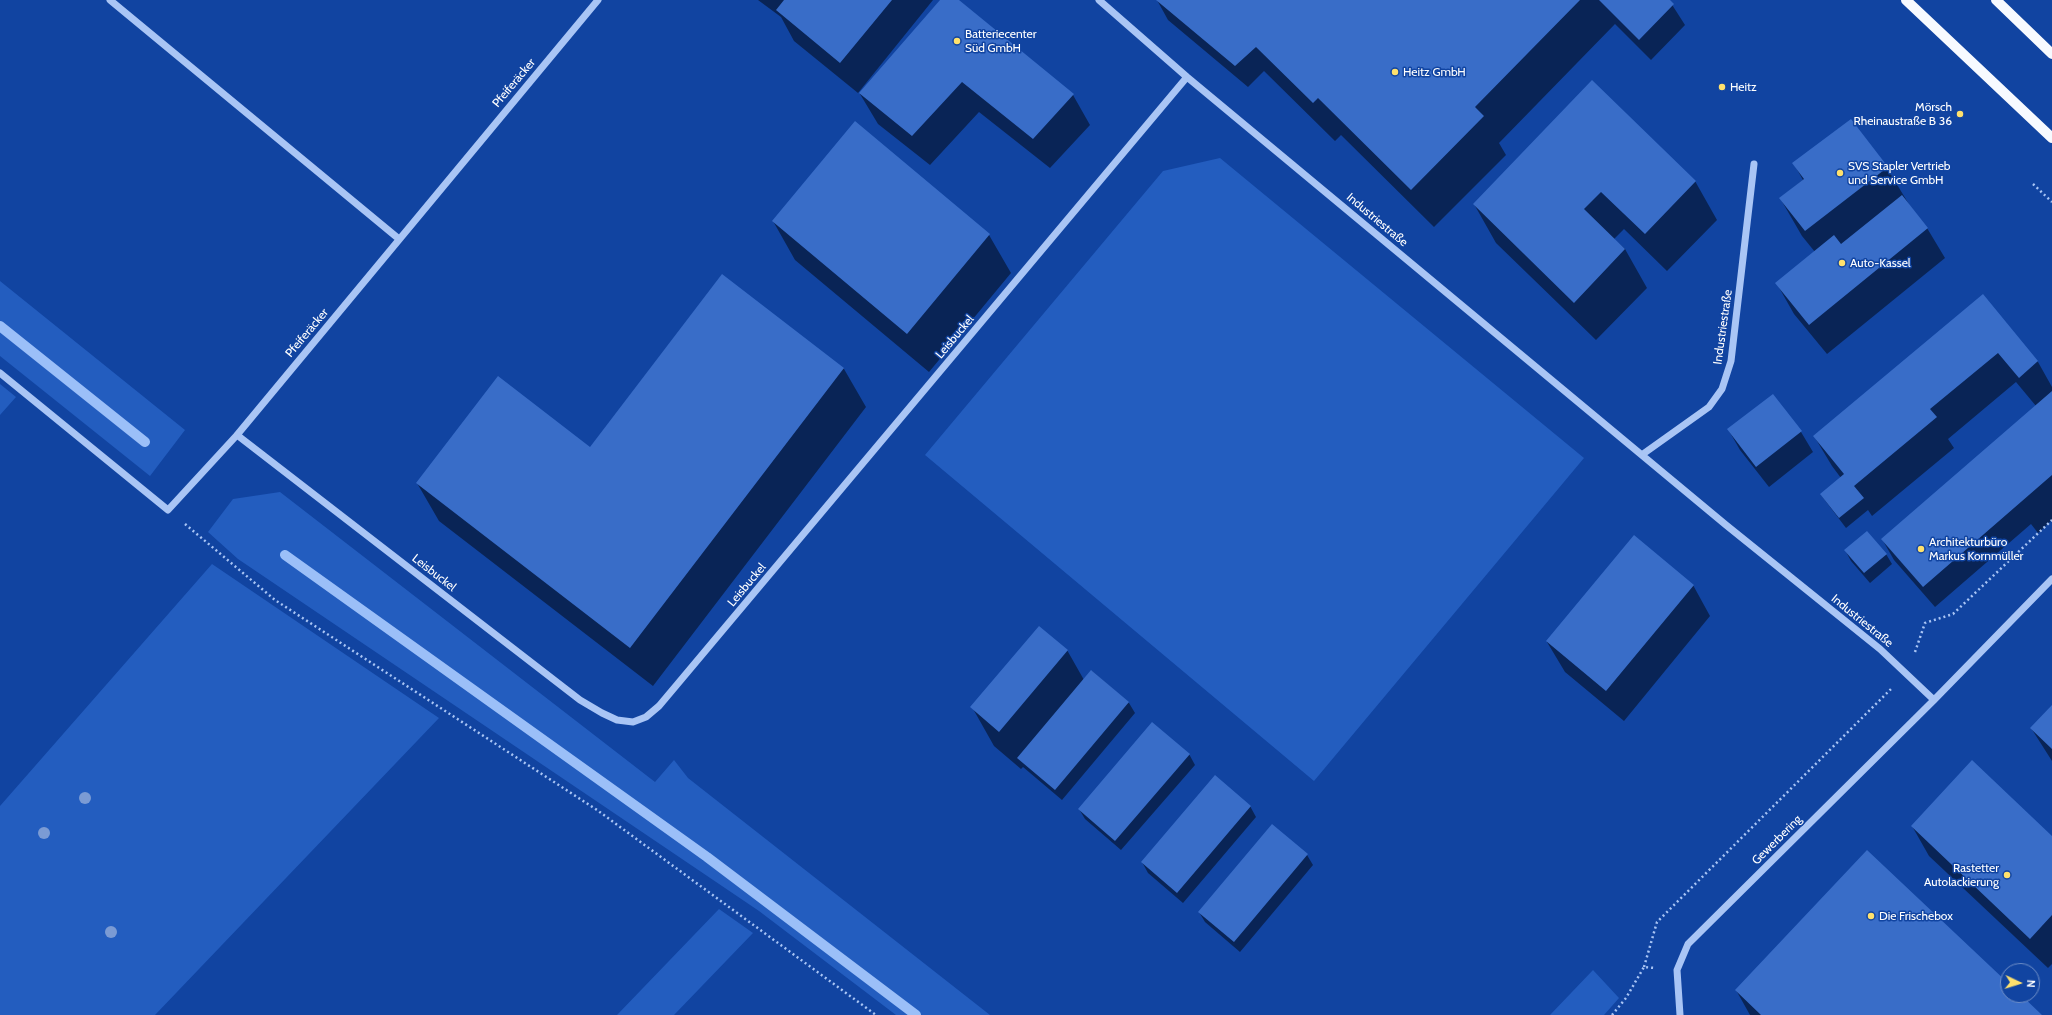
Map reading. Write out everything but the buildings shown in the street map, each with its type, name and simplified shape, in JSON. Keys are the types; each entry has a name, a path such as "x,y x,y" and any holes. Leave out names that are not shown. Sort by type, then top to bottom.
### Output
{"main road":[{"path":"1906,0 2052,138"},
{"path":"1996,0 2052,54"}],"street":[{"path":"110,0 399,239"},
{"name":"Pfeiferäcker","path":"168,510 237,435 598,0"},
{"name":"Industriestraße","path":"1099,0 1187,77 1643,454 1732,530 1880,649 1934,700"},
{"name":"Leisbuckel","path":"237,435 580,700 607,716 617,720 633,722 646,717 659,706 1187,77"},
{"name":"Industriestraße","path":"1643,454 1709,407 1722,390 1731,361 1754,164"},
{"path":"0,373 168,510"},
{"path":"1934,700 2052,580"},
{"name":"Gewerbering","path":"1680,1015 1677,970 1688,944 1934,700"}],"path":[{"path":"2033,184 2052,202"},
{"path":"168,510 275,600 597,810 876,1015"},
{"path":"1612,1015 1626,998 1644,967 1657,922 1907,674 1925,622 1953,614 2052,520"},
{"path":"1644,967 1677,970"}],"shaded area":[{"path":"1220,158 1584,458 1314,781 925,455 1163,171"},
{"path":"0,281 185,430 150,476 0,356"},
{"path":"0,384 16,397 0,415"},
{"path":"280,492 655,782 674,760 688,778 990,1015 896,1015 759,911 238,559 208,532 233,499"},
{"path":"212,564 439,718 155,1015 0,1015 0,806"},
{"path":"719,909 753,933 674,1015 617,1015"},
{"path":"1593,970 1619,998 1604,1015 1550,1015"}],"waterway":[{"path":"0,326 145,442"},
{"path":"285,555 707,857 916,1015"}],"place":[{"name":"Batteriecenter Süd GmbH","path":"957,41"},
{"name":"Heitz GmbH","path":"1395,72"},
{"name":"Heitz","path":"1722,87"},
{"name":"Mörsch Rheinaustraße B 36","path":"1960,114"},
{"name":"SVS Stapler Vertrieb und Service GmbH","path":"1840,173"},
{"name":"Auto-Kassel","path":"1842,263"},
{"name":"Architekturbüro Markus Kornmüller","path":"1921,549"},
{"name":"Rastetter Autolackierung","path":"2007,875"},
{"name":"Die Frischebox","path":"1871,916"}]}
